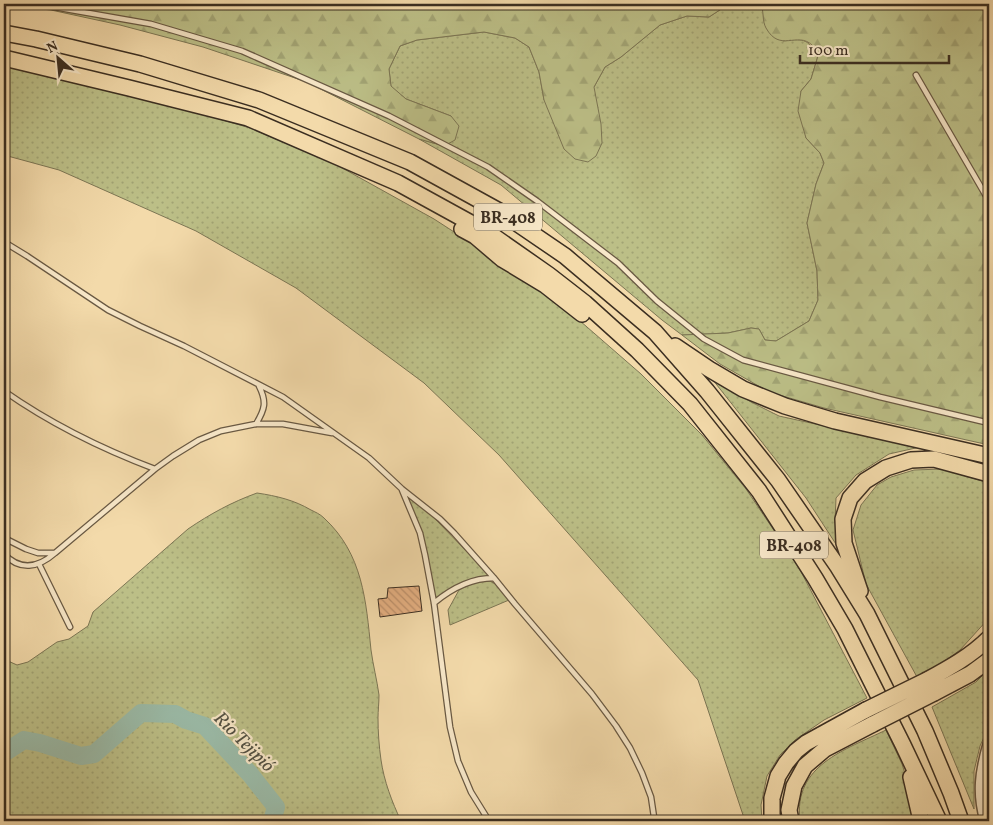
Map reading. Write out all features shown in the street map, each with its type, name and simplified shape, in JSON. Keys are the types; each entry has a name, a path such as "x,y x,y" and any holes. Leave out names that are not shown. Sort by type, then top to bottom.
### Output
{"highway":[{"name":"BR-408","path":"4,33 140,64 259,100 410,162 499,211 565,256 655,332 707,391 778,480 838,567 867,614 925,730 951,793 960,821"},
{"name":"BR-408","path":"4,58 248,118 349,162 475,236 502,259 545,285 654,367 690,404 759,491 815,578 845,629 903,744 939,821"},
{"path":"655,332 709,369 743,389 785,406 835,421 989,456"},
{"path":"867,614 844,543 843,519 850,498 865,481 886,468 911,460 934,459 989,474"},
{"path":"774,821 772,798 778,776 796,751 806,743 866,710 927,680 964,658 989,638"},
{"path":"791,821 789,810 794,786 804,766 825,749 934,694 970,674 989,660"},
{"path":"903,744 916,794 920,816 919,821"},
{"path":"951,793 970,821"}],"street":[{"path":"986,821 980,793 983,766 989,744"}],"lane":[{"path":"37,4 151,24 242,51 389,116 488,166 618,263 657,301 704,339 743,360 880,398 989,422"},
{"path":"916,75 989,201"},
{"path":"4,242 108,310 184,346 283,397 369,458 402,489 454,532 592,694 616,726 630,748 642,773 651,797 653,821"},
{"path":"256,424 265,404 264,395 259,384"},
{"path":"4,391 50,421 83,439 155,469"},
{"path":"4,554 18,565 39,564 48,560 155,469 199,440 221,431 256,424 282,424 335,434"},
{"path":"402,489 420,533 425,554 434,603 450,727 458,761 471,792 489,821"},
{"path":"4,538 38,553 56,553"},
{"path":"39,564 70,627"},
{"path":"434,603 456,587 474,580 494,578"}],"green space":[{"path":"4,4 729,4 709,17 687,16 660,25 621,57 605,67 594,87 601,124 602,143 596,156 588,162 575,159 564,149 544,100 539,72 529,47 515,38 484,32 417,40 400,46 389,69 391,86 406,99 451,116 459,126 455,140 444,146 419,139 307,82 203,47 120,25 51,10"},
{"path":"729,4 761,4 783,41 800,40 807,42 818,56 811,79 801,91 806,138 820,153 824,163 816,184 807,223 817,271 818,300 809,321 776,341 765,340 759,329 751,328 728,333 682,335 501,185 419,139 445,146 451,116 406,99 391,87 389,69 400,46 417,40 484,32 515,38 529,47 539,72 544,100 594,87 605,67 621,57 660,25 687,16 709,17"},
{"path":"761,4 989,4 989,445 824,408 769,392 720,364 682,335 728,333 751,328 759,329 765,340 776,341 809,321 818,300 817,271 807,223 816,184 824,163 820,153 806,138 798,111 801,91 811,79 818,56 813,46 806,41 783,41 771,35 763,19"},
{"path":"4,66 141,96 250,128 335,164 434,219 544,290 641,374 702,435 746,489 798,566 867,698 824,720 795,740 780,755 767,776 761,805 762,821 745,821 698,680 499,455 424,383 296,288 196,231 59,170 4,155"},
{"path":"709,375 751,402 779,416 920,447 889,454 856,475 836,498 835,522 845,558 806,498"},
{"path":"942,469 989,483 989,618 960,650 935,668 917,677 866,584 853,530 861,505 877,485 891,477 914,470"},
{"path":"402,489 419,499 436,520 494,578 456,587 434,603 420,533"},
{"path":"257,493 292,501 321,515 337,532 355,563 364,596 379,695 378,734 382,768 394,806 401,821 4,821 4,657 6,660 17,665 28,662 57,642 69,639 88,626 93,612 188,529 221,509"},
{"path":"490,581 497,585 509,600 450,625 448,610 459,590 476,582"},
{"path":"989,669 989,726 980,746 974,771 974,809 932,707 976,682"},
{"path":"886,730 902,764 916,809 915,821 800,821 800,802 805,786 813,773 839,753"}],"building":[{"path":"419,586 422,611 380,617 378,599 387,598 388,588"}],"waterway":[{"name":"Rio Tejipió","path":"4,753 24,740 81,756 94,754 141,713 175,714 205,726 250,774 276,807 272,821"}]}
